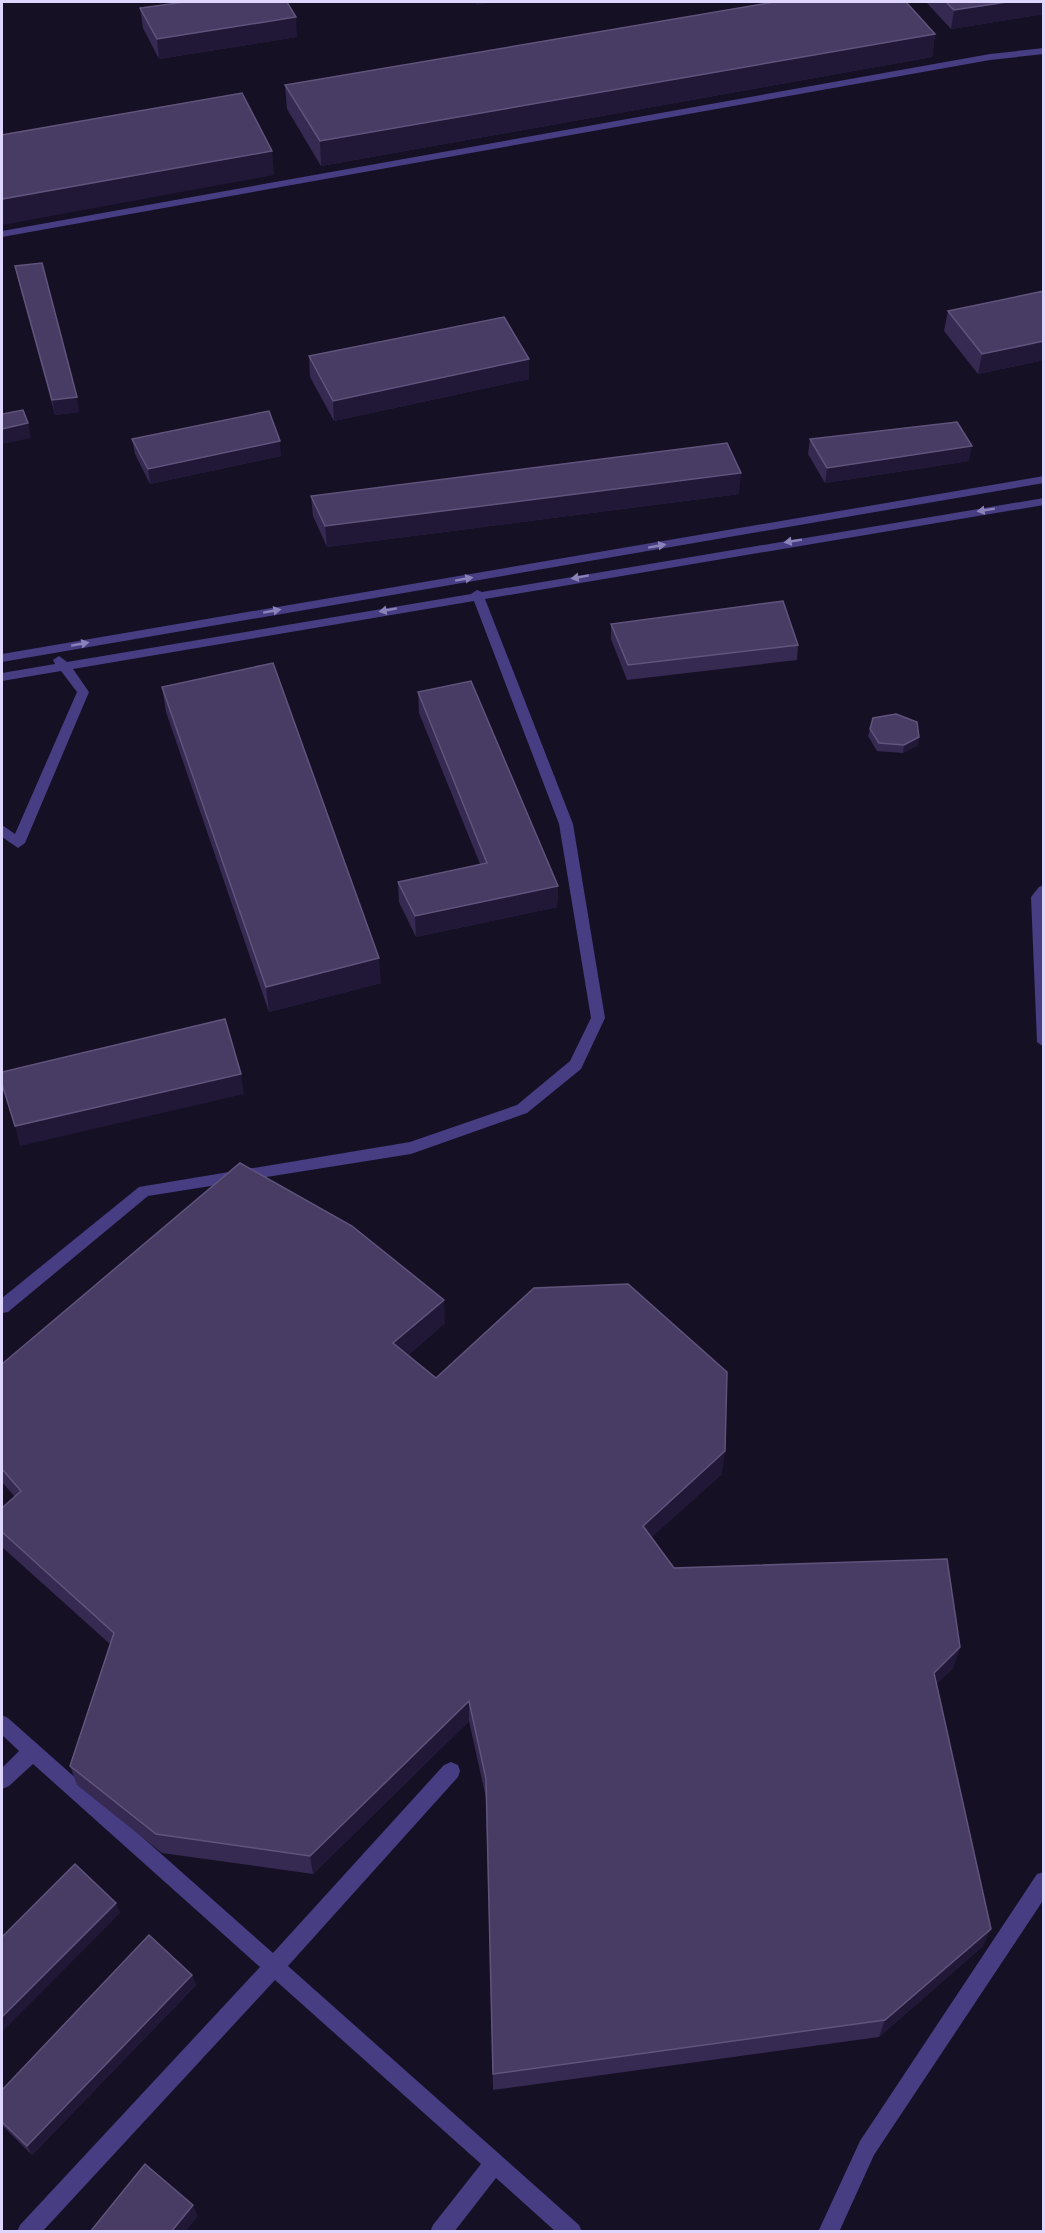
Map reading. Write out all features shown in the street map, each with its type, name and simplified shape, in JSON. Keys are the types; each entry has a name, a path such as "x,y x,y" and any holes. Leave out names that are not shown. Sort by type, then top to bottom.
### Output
{"street":[{"path":"2,234 978,59 1044,51"},
{"path":"2,658 1044,478"},
{"path":"2,677 477,594 1044,501"},
{"path":"2,1306 144,1191 411,1148 522,1109 576,1065 598,1018 566,824 477,594"},
{"path":"2,830 18,843 83,692 51,649"},
{"path":"1044,890 1038,897 1044,1042"},
{"path":"2,1725 572,2232"},
{"path":"2,1780 32,1752"},
{"path":"27,2232 274,1967 451,1771"},
{"path":"828,2232 867,2148 1044,1881"},
{"path":"440,2232 495,2163"}],"building":[{"path":"185,2 287,2 296,17 157,39 140,8"},
{"path":"775,2 906,2 935,34 320,141 285,85"},
{"path":"946,2 1007,2 954,10"},
{"path":"242,93 272,151 2,199 2,135"},
{"path":"42,263 77,397 52,400 15,266"},
{"path":"1044,291 1044,341 982,354 948,311"},
{"path":"504,317 529,359 333,401 309,356"},
{"path":"23,410 28,423 2,429 2,414"},
{"path":"269,411 280,441 148,469 132,439"},
{"path":"957,422 972,446 827,468 810,439"},
{"path":"727,443 741,473 325,526 311,496"},
{"path":"783,601 798,645 628,665 611,624"},
{"path":"273,663 379,958 266,987 162,687"},
{"path":"471,681 558,886 415,916 398,882 487,863 418,692"},
{"path":"896,714 917,722 919,737 904,745 879,743 870,729 873,718"},
{"path":"225,1019 241,1074 15,1126 2,1084 2,1072"},
{"path":"240,1163 352,1226 444,1300 393,1343 436,1378 534,1288 628,1284 727,1372 725,1451 643,1526 674,1568 947,1559 960,1647 934,1673 991,1929 885,2020 493,2074 486,1779 469,1701 310,1856 156,1834 70,1766 114,1633 2,1532 2,1508 21,1491 2,1469 2,1364"},
{"path":"75,1864 116,1903 2,2017 2,1937"},
{"path":"149,1935 192,1975 27,2146 2,2122 2,2090"},
{"path":"145,2164 193,2205 171,2232 90,2232"}]}
